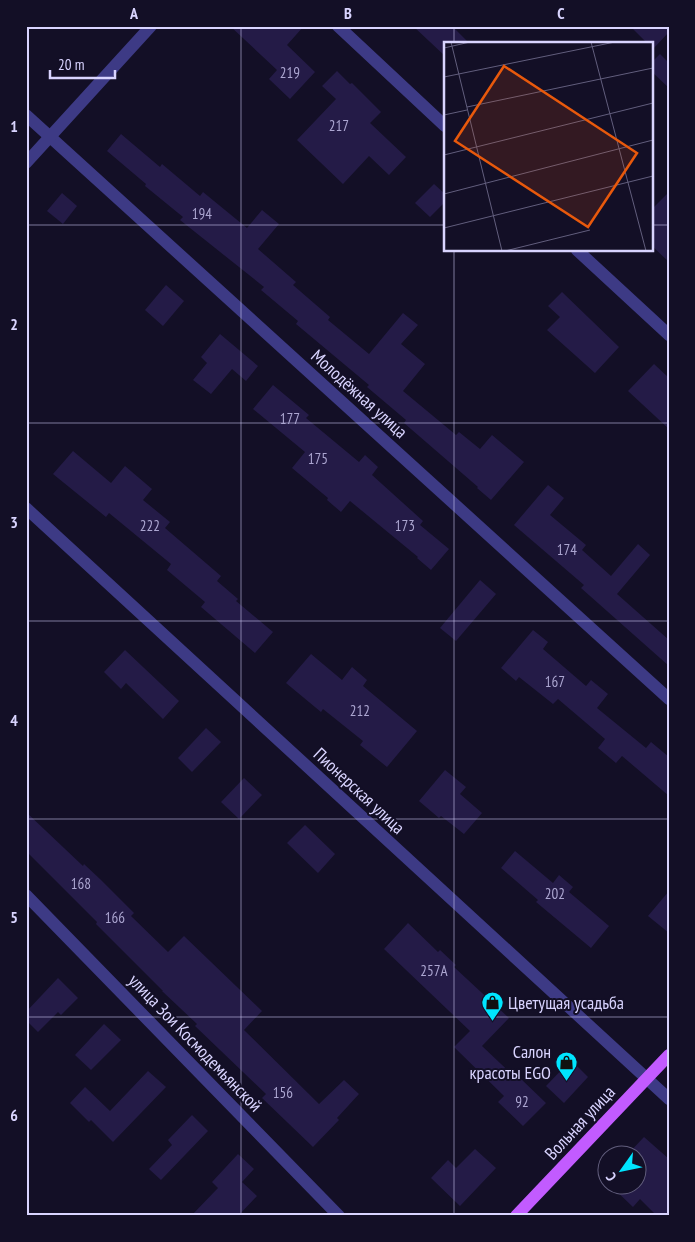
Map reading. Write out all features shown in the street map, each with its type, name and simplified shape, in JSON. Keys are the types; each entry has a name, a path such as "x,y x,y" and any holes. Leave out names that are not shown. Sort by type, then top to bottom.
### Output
{"main road":[{"name":"Вольная улица","path":"516,1216 669,1055"}],"street":[{"path":"26,162 151,26"},
{"path":"338,26 444,125"},
{"name":"Молодёжная улица","path":"26,115 669,700"},
{"path":"578,251 669,336"},
{"name":"Пионерская улица","path":"26,508 669,1099"},
{"name":"улица Зои Космодемьянской","path":"26,895 339,1216"}],"building":[{"path":"230,26 304,26 287,45 315,72 290,99 269,79 277,70"},
{"path":"413,26 452,26 468,42 444,42 444,55"},
{"path":"630,26 669,26 669,32 653,49 652,42 646,42"},
{"path":"660,54 669,63 669,88 652,72 652,62"},
{"path":"337,71 381,112 370,123 406,157 389,175 369,156 343,184 297,140 336,99 322,86"},
{"path":"121,134 160,167 162,164 200,196 203,192 247,228 262,210 279,224 258,249 296,282 293,285 330,317 328,320 369,354 403,313 418,325 401,344 425,364 403,391 456,435 459,432 480,449 492,435 524,462 491,500 404,423 406,420 367,387 369,385 296,324 298,321 261,290 264,287 180,220 183,217 145,186 146,184 107,151"},
{"path":"434,184 444,193 444,203 430,217 415,203"},
{"path":"669,192 669,262 652,246 652,209"},
{"path":"62,193 77,206 63,224 47,211"},
{"path":"166,285 184,301 163,326 145,310"},
{"path":"562,292 619,347 595,373 547,330 560,317 548,306"},
{"path":"220,334 258,366 246,381 232,369 211,394 193,380 207,363 201,357"},
{"path":"654,364 669,378 669,429 628,391"},
{"path":"273,385 309,415 306,418 359,462 365,455 378,467 372,475 423,521 420,525 449,549 431,570 350,501 341,512 327,500 328,498 292,468 305,452 253,409"},
{"path":"73,451 111,483 125,466 152,489 143,500 170,522 165,528 221,576 217,581 238,599 236,601 273,632 255,653 201,607 205,602 167,570 171,564 109,513 106,517 53,474"},
{"path":"548,485 564,498 550,515 586,545 582,550 611,576 638,544 650,555 617,594 669,640 669,666 581,588 584,585 514,525"},
{"path":"480,580 496,594 456,641 440,628"},
{"path":"533,630 548,642 543,649 586,686 591,680 608,694 597,708 646,748 651,742 669,757 669,796 622,756 616,763 598,748 605,739 558,699 553,704 519,677 516,681 501,668"},
{"path":"125,650 179,701 163,719 126,683 121,689 104,672"},
{"path":"311,654 342,680 352,667 367,680 363,686 417,731 387,767 360,745 363,741 323,709 321,712 286,683"},
{"path":"206,728 221,742 192,772 178,758"},
{"path":"445,770 466,787 460,794 482,813 464,834 441,816 439,818 419,801"},
{"path":"244,778 262,795 239,819 221,802"},
{"path":"26,812 83,866 84,864 101,880 134,913 131,916 168,952 184,936 262,1011 244,1030 319,1104 344,1080 359,1094 337,1118 339,1120 313,1147 262,1098 266,1094 195,1026 197,1024 162,991 26,851"},
{"path":"305,825 335,854 318,873 287,843"},
{"path":"515,851 553,883 559,875 573,887 569,892 609,926 591,948 536,902 538,900 501,868"},
{"path":"669,891 669,933 648,916"},
{"path":"408,923 438,952 440,950 456,965 454,967 509,1018 482,1046 546,1103 523,1126 498,1102 504,1096 454,1047 470,1031 384,949"},
{"path":"58,978 78,998 61,1015 58,1012 38,1032 26,1020 26,1012"},
{"path":"104,1024 121,1040 91,1070 75,1055"},
{"name":"Салон красоты EGO","path":"571,1060 588,1077 564,1103 546,1086"},
{"path":"148,1071 166,1087 113,1142 91,1120 89,1122 70,1103 85,1087 110,1111"},
{"path":"192,1115 208,1131 161,1180 149,1169 172,1145 168,1140"},
{"path":"644,1137 669,1159 669,1216 657,1216 640,1199 633,1207 619,1194 648,1194 648,1144 637,1144"},
{"path":"475,1149 496,1168 460,1206 431,1178 448,1160 456,1168"},
{"path":"238,1154 254,1169 242,1182 257,1196 238,1216 191,1216 218,1188 212,1182"}],"place":[{"name":"Цветущая усадьба","path":"492,1022"},
{"name":"Салон красоты EGO","path":"567,1081"}]}
